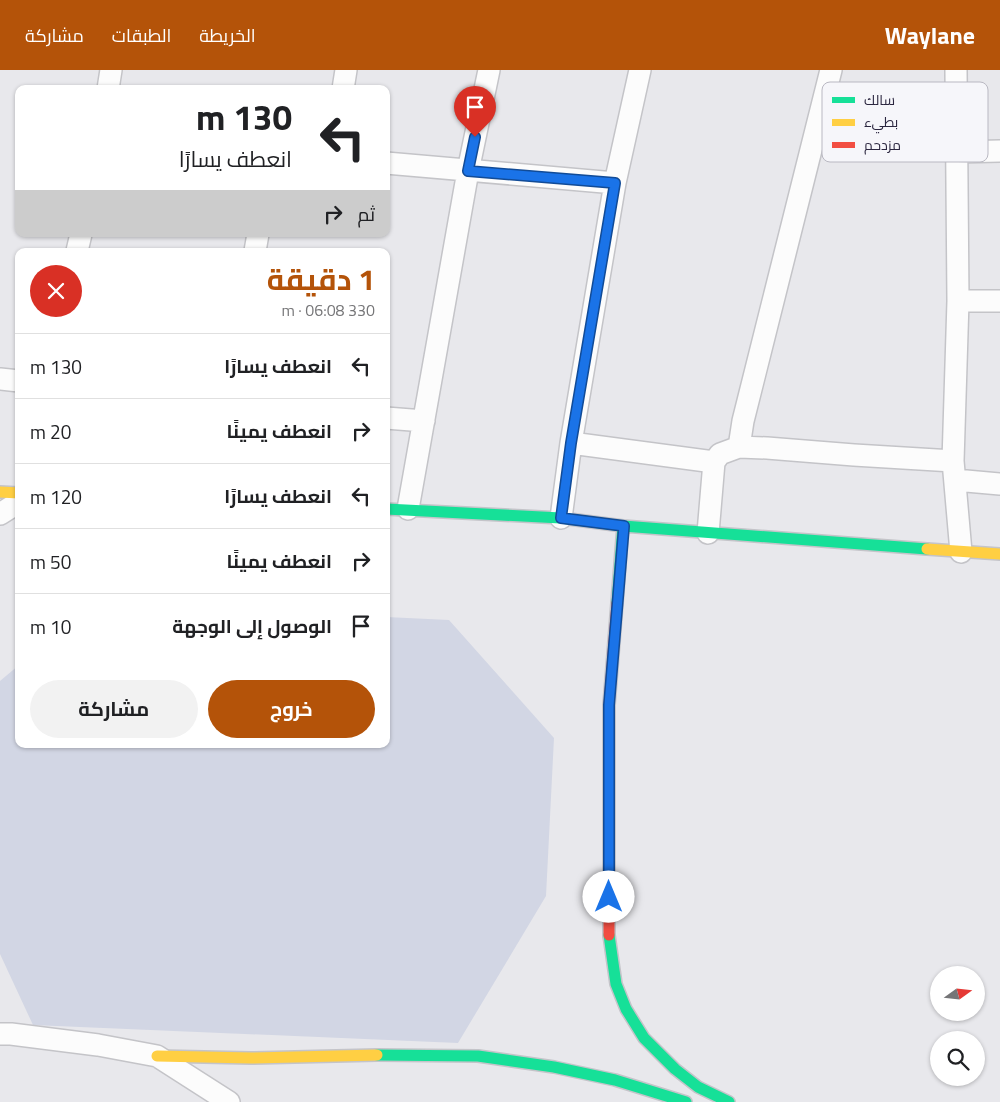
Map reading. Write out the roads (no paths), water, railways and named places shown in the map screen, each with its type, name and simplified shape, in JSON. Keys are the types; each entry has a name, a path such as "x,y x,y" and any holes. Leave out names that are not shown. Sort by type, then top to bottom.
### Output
{"street":[{"path":"109,85 111,70"},
{"path":"344,85 346,70"},
{"path":"408,509 468,171 489,70"},
{"path":"561,518 571,443 615,183 640,70"},
{"path":"739,447 822,106"},
{"path":"957,162 958,301 954,471 961,552"},
{"path":"390,163 615,183"},
{"path":"958,301 1000,301"},
{"path":"0,379 15,381"},
{"path":"390,418 424,421"},
{"path":"571,443 714,462"},
{"path":"708,534 714,462 720,454 739,447 854,455 954,471 1000,484"},
{"path":"0,492 15,493"},
{"path":"0,514 15,505"},
{"path":"390,509 561,518 708,534 1000,554"},
{"path":"624,526 609,705 609,935 616,984 626,1009 644,1038 676,1069 693,1097"},
{"path":"0,1034 88,1044 157,1056 251,1058 373,1055 478,1056 554,1067 693,1097 729,1102"},
{"path":"157,1056 229,1102"}]}
